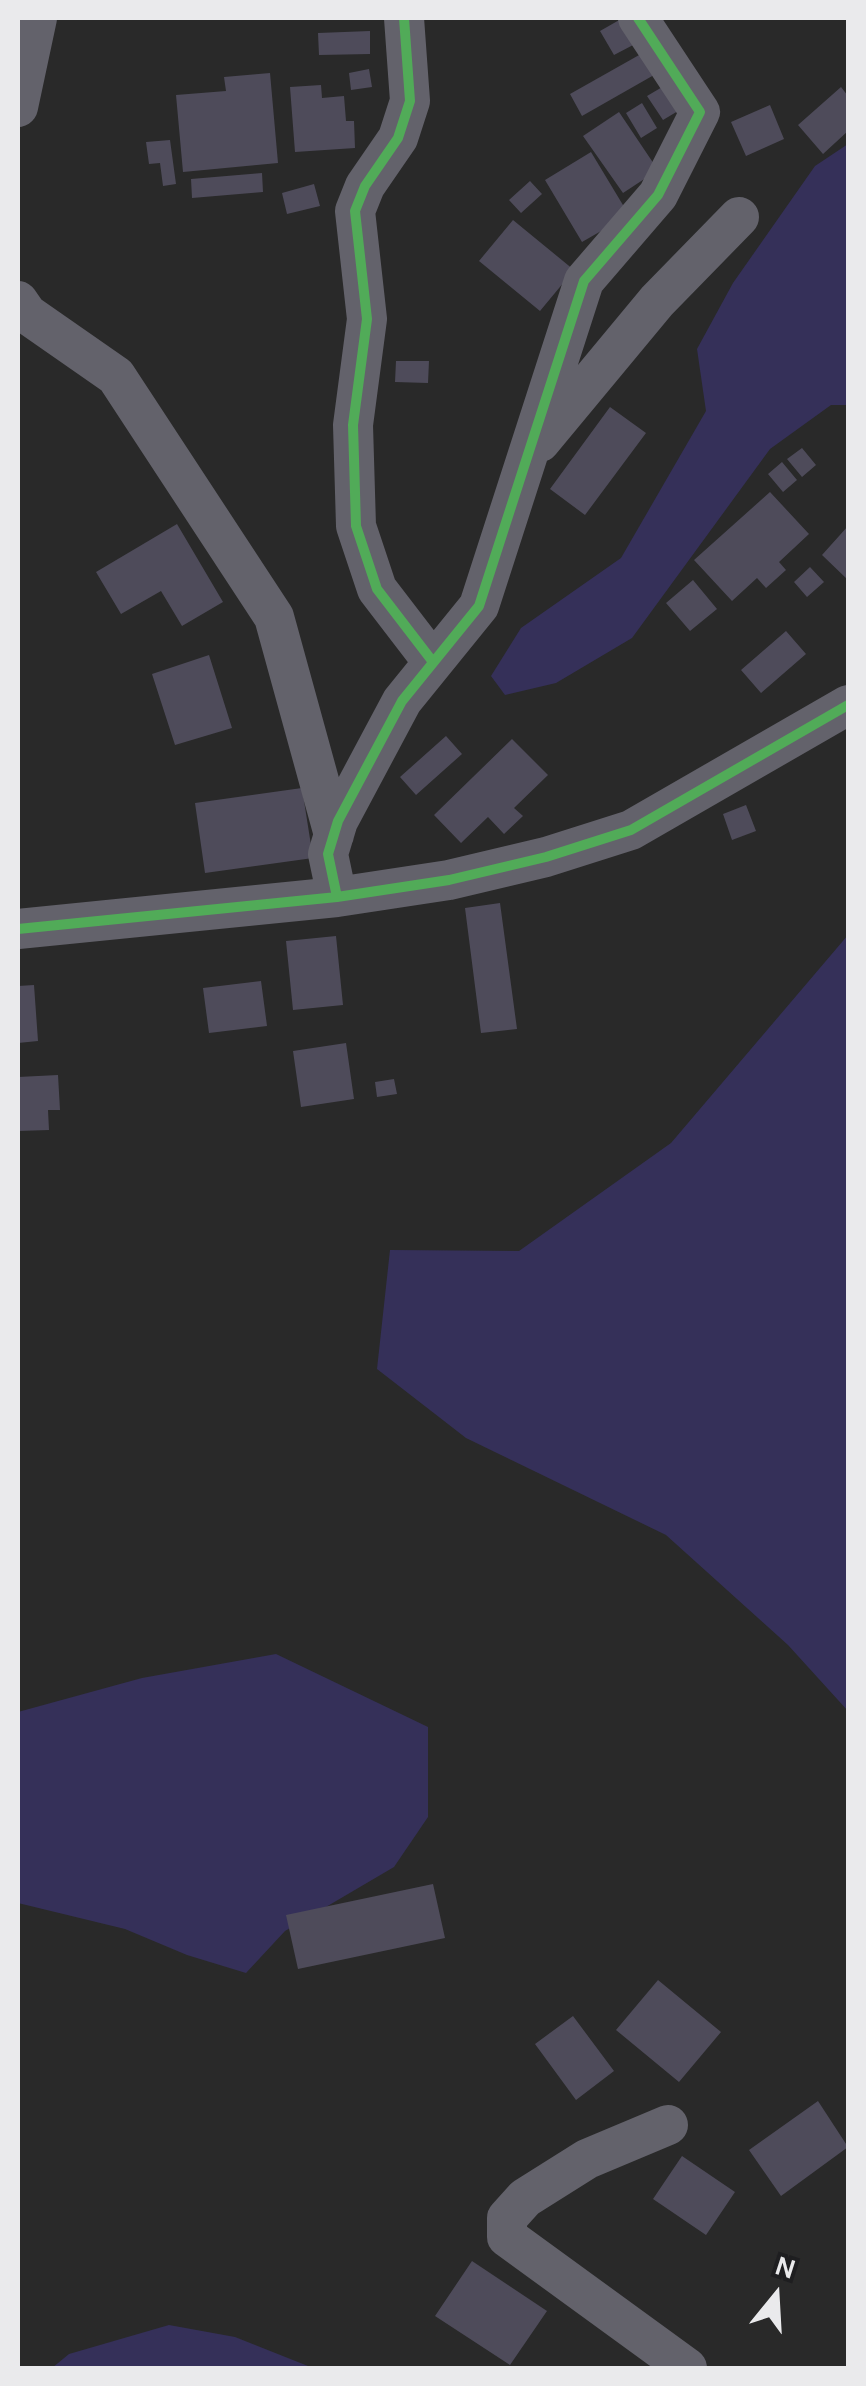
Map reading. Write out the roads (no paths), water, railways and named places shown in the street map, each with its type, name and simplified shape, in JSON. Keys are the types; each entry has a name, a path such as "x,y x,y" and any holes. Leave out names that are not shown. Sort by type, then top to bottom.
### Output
{"street":[{"path":"18,107 37,18"},
{"path":"404,18 410,101 398,138 365,186 356,211 367,319 353,425 356,526 377,589 433,662"},
{"path":"337,897 328,854 334,835 402,701 479,606 584,280 658,195 700,112 638,18"},
{"path":"526,459 656,300 739,217"},
{"path":"18,301 27,314 116,376 274,617 334,835"},
{"path":"18,929 337,897 449,880 546,857 630,830 848,705"},
{"path":"668,2125 587,2159 525,2198 507,2218 507,2236 687,2368"}]}
